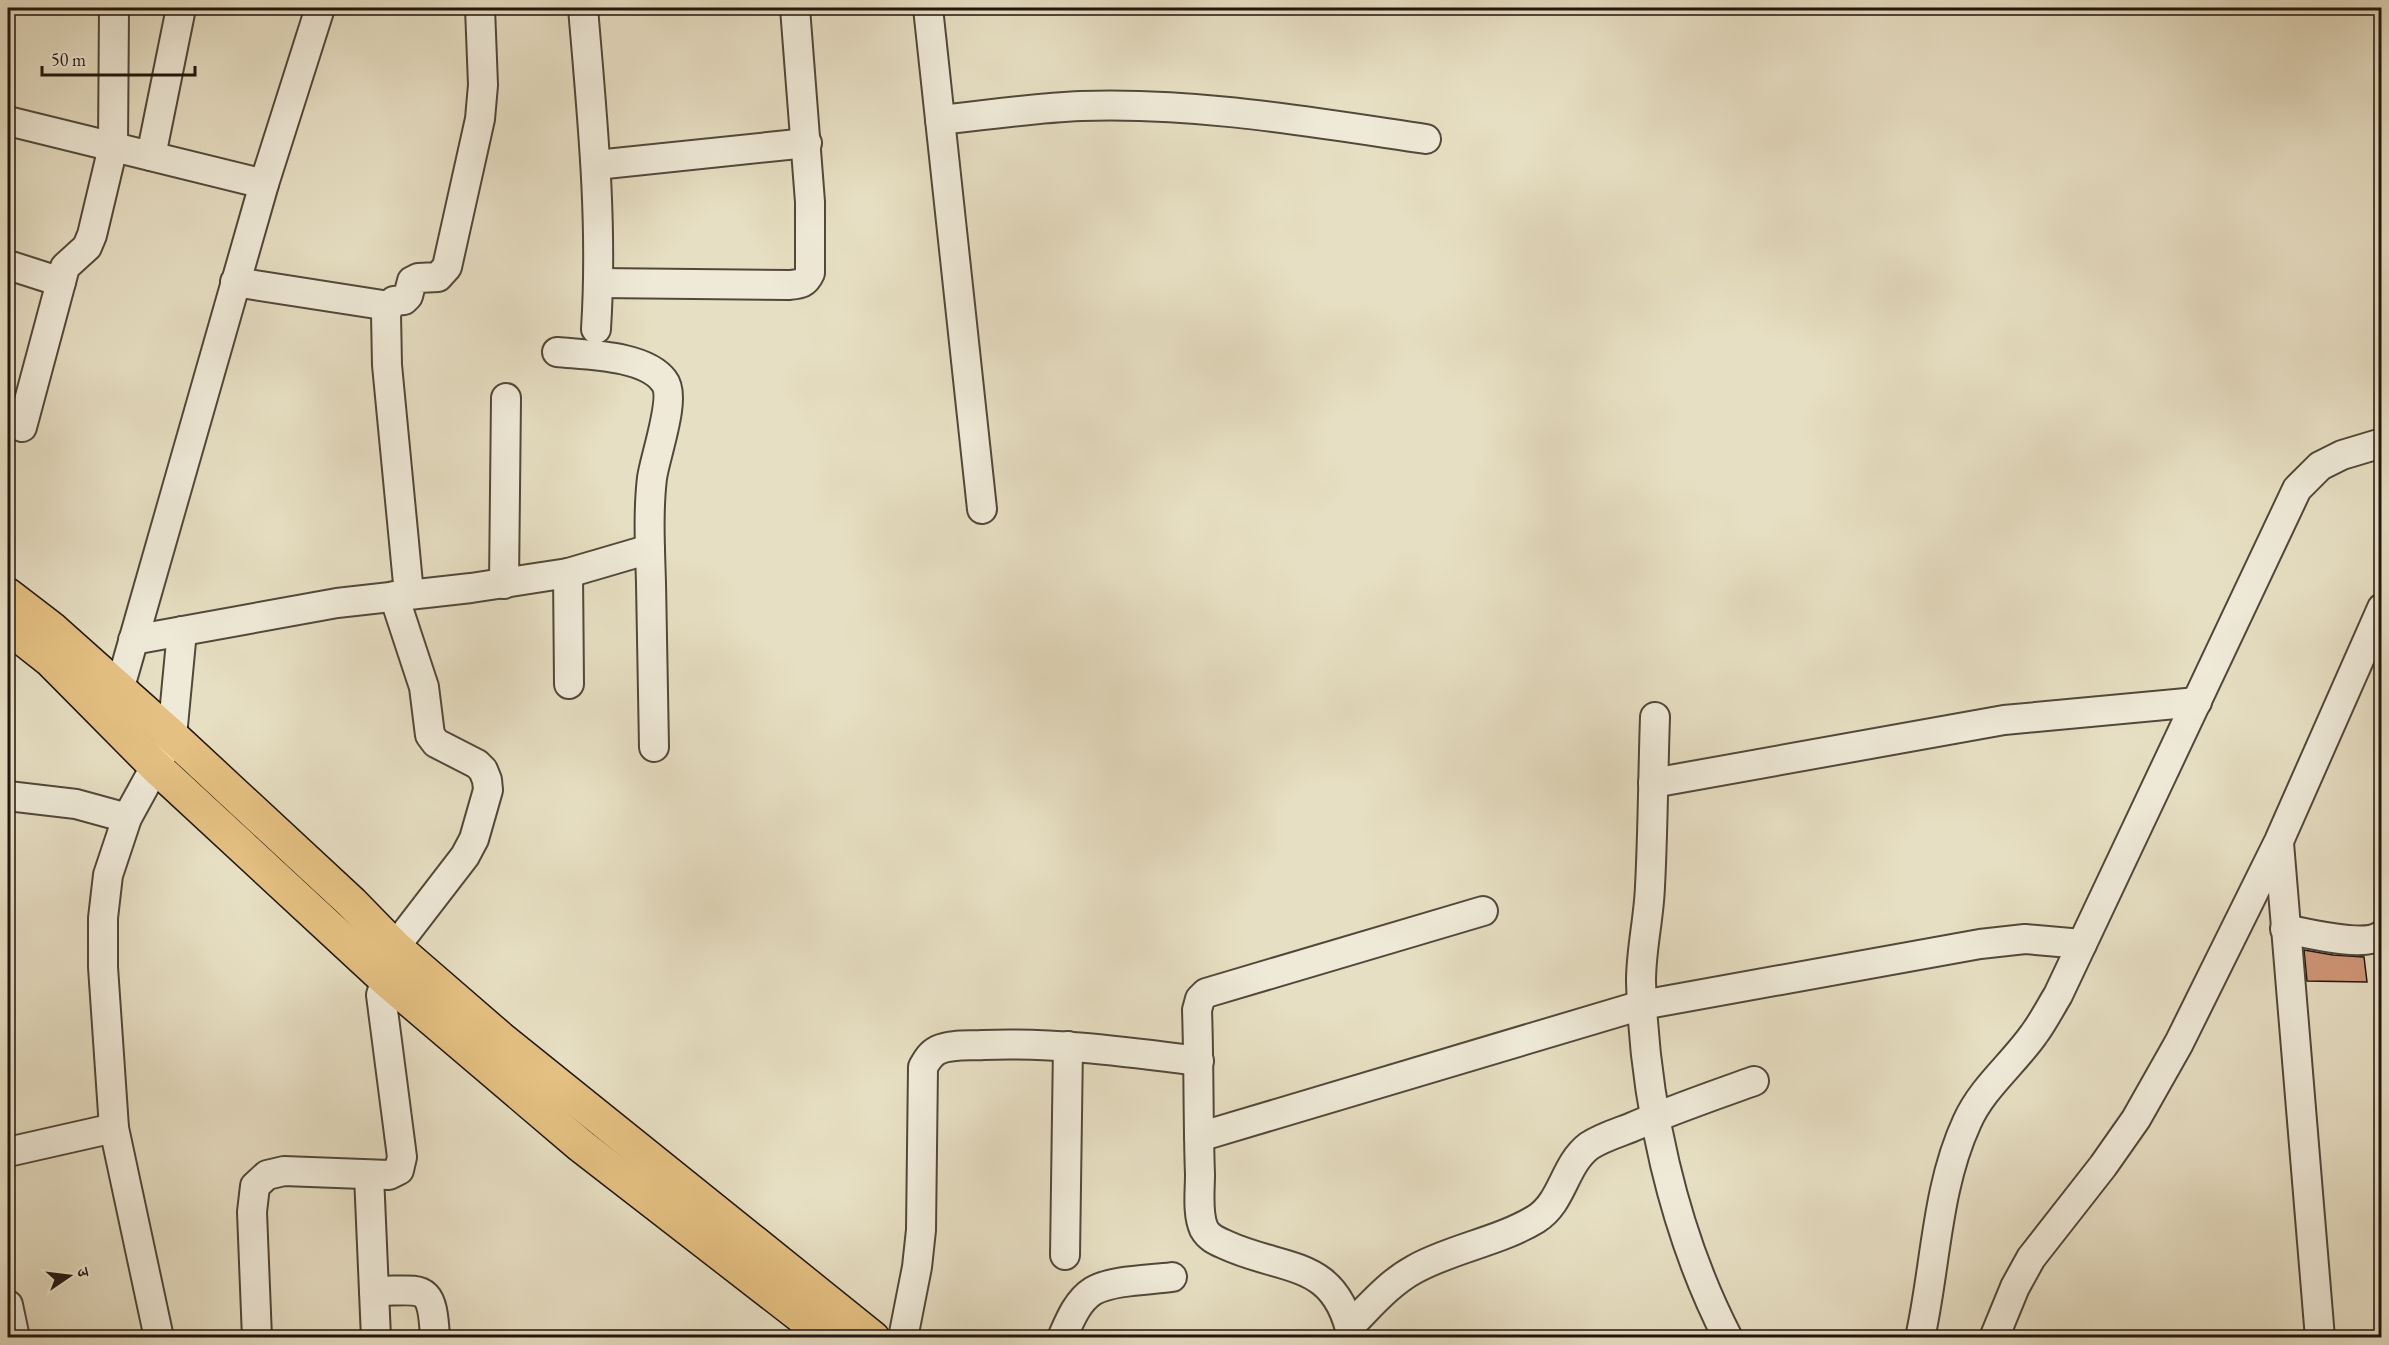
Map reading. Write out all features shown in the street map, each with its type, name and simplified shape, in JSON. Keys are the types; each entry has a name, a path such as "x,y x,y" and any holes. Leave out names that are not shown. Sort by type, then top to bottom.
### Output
{"main road":[{"path":"8,595 51,628 120,689 352,903 395,947 500,1038 873,1338"},
{"path":"8,627 50,660 156,767 385,979 580,1145 829,1338"}],"street":[{"path":"22,427 65,267 87,247 92,235 112,147 114,8"},
{"path":"151,156 181,8"},
{"path":"110,721 264,184 320,8"},
{"path":"236,282 388,306 408,296 412,281 418,278 438,277 447,267 480,119 483,85 480,8"},
{"path":"583,8 596,165 599,283 596,329"},
{"path":"599,283 789,285 806,281 810,273 811,243 807,144 795,8"},
{"path":"928,8 982,509"},
{"path":"940,120 1081,106 1183,108 1269,116 1425,139"},
{"path":"8,121 264,184"},
{"path":"596,165 807,144"},
{"path":"8,265 61,282"},
{"path":"257,1338 252,1212 255,1186 267,1175 284,1171 388,1175 399,1170 402,1157 381,995 395,947 465,856 474,839 488,790 483,770 477,764 436,743 430,735 424,687 401,595 387,365 386,314 388,306"},
{"path":"556,352 631,362 653,371 664,380 669,390 652,479 650,549 654,747"},
{"path":"504,584 506,398"},
{"path":"1920,1338 1942,1203 1953,1157 1968,1120 1986,1091 2034,1034 2058,995 2297,489 2320,466 2342,455 2382,442"},
{"path":"133,640 298,609 504,584 568,573 650,549"},
{"path":"568,573 569,684"},
{"path":"1994,1338 2015,1287 2031,1258 2103,1166 2136,1119 2179,1043 2279,841 2382,608"},
{"path":"159,1338 114,1128 102,918 108,874 127,818 172,736 182,631"},
{"path":"1653,783 2004,720 2198,702"},
{"path":"1655,717 1650,887 1642,954 1642,1005 1656,1117 1682,1223 1711,1304 1728,1338"},
{"path":"8,796 76,804 127,818"},
{"path":"2279,841 2320,1338"},
{"path":"1483,911 1206,993 1200,999 1197,1010 1200,1215 1204,1229 1210,1238 1310,1273 1327,1284 1340,1301 1351,1332 1393,1284 1412,1270 1434,1259 1519,1229 1541,1216 1556,1199 1567,1174 1579,1156 1589,1147 1656,1117 1754,1081"},
{"path":"2285,929 2359,940 2378,939 2382,936"},
{"path":"1199,1137 1642,1005 1980,944 2025,939 2082,944"},
{"path":"903,1338 917,1267 921,1230 923,1067 928,1057 939,1050 956,1046 1068,1046 1199,1061"},
{"path":"1065,1255 1068,1046"},
{"path":"8,1152 114,1128"},
{"path":"369,1174 376,1338"},
{"path":"1062,1338 1081,1302 1092,1292 1105,1286 1172,1277"},
{"path":"374,1291 419,1290 428,1296 432,1306 435,1338"}],"building":[{"path":"2304,950 2364,957 2367,982 2307,981"}]}
